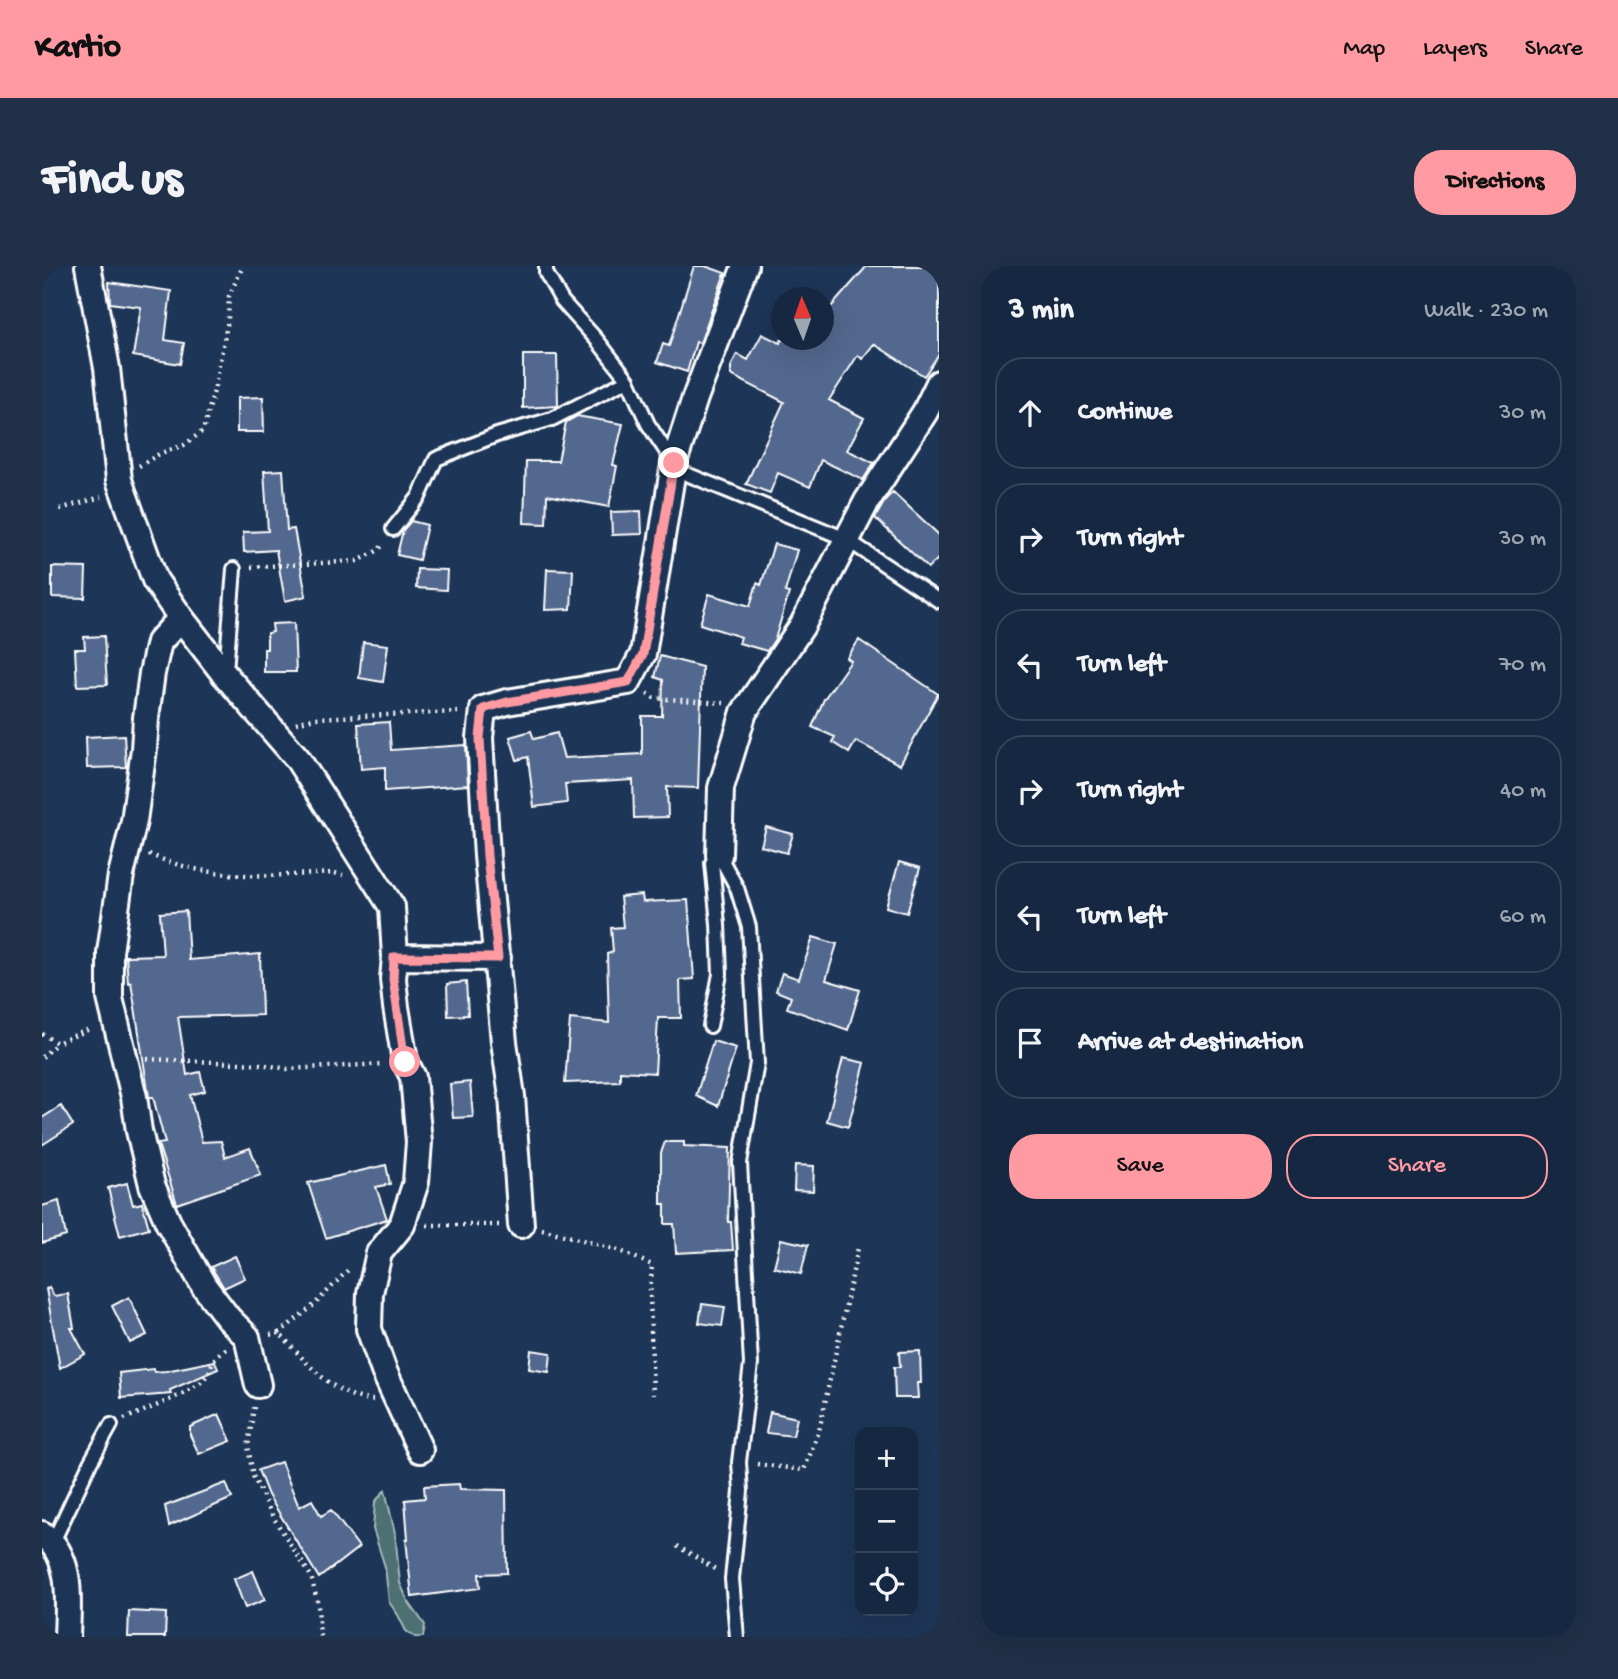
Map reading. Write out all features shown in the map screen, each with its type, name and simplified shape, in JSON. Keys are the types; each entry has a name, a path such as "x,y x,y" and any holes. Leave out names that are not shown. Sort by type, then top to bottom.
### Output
{"street":[{"path":"88,266 107,368 121,485 155,580 225,675 297,758 392,907 393,979 405,1062 413,1077 419,1142 416,1182 402,1225 379,1253 370,1293 369,1329 384,1371 420,1450"},
{"path":"521,1225 487,856 480,738 483,709 507,702 628,682 643,654 674,463 695,398 745,266"},
{"path":"719,855 721,788 744,712 802,626 867,501 937,391"},
{"path":"181,618 159,642 152,673 145,749 129,845 121,875 110,952 110,998 152,1185 168,1222 204,1286 228,1318 247,1337 257,1385"},
{"path":"394,957 498,958"},
{"path":"48,1538 68,1581 67,1637"}],"lane":[{"path":"545,266 546,273 562,301 628,380 648,424 674,463 684,473 846,539 939,601"},
{"path":"393,529 419,497 436,459 497,435 552,419 628,380"},
{"path":"225,675 234,569"},
{"path":"710,1026 720,974 719,924 712,863 719,855 737,888 749,927 757,1063 740,1163 751,1364 739,1462 741,1491 732,1579 737,1637"},
{"path":"48,1538 111,1425"}],"path":[{"path":"60,509 121,485 161,453 184,445 203,431 228,320 229,296 243,266"},
{"path":"234,569 358,561 379,550 393,529"},
{"path":"628,682 654,698 725,704 744,712"},
{"path":"278,734 291,724 316,718 440,715 483,709"},
{"path":"129,845 172,865 211,873 252,877 334,873 377,885"},
{"path":"42,1057 57,1043 115,1018"},
{"path":"42,1034 57,1043"},
{"path":"125,1058 220,1061 288,1069 359,1067 405,1062"},
{"path":"402,1225 521,1225 618,1250 652,1265 650,1306 653,1395"},
{"path":"739,1462 804,1470 819,1431 858,1248"},
{"path":"279,1333 364,1257 379,1253"},
{"path":"257,1385 247,1446 253,1476 273,1517 311,1576 318,1605 320,1637"},
{"path":"677,1546 732,1579"}],"green space":[{"path":"385,1490 395,1533 400,1583 408,1601 425,1625 423,1637 415,1637 406,1631 389,1602 385,1567 373,1529 375,1502"}],"building":[{"path":"694,266 705,266 725,273 700,343 696,342 687,372 657,362 663,344 669,346"},
{"path":"867,266 939,266 939,354 924,376 874,344 862,359 858,355 829,400 864,418 847,450 874,463 863,480 821,460 810,487 778,473 770,493 746,484 784,402 731,375 731,367 737,354 748,360 762,334 771,338 771,350 834,350 834,304"},
{"path":"109,282 171,291 165,340 184,343 180,364 133,356 141,307 110,303"},
{"path":"523,355 557,355 558,406 523,408"},
{"path":"263,397 264,432 237,432 237,398"},
{"path":"577,416 623,424 613,465 617,466 609,507 547,495 546,524 524,523 526,461 558,461 566,422"},
{"path":"283,470 287,530 294,529 306,596 285,601 276,550 244,552 243,532 268,531 264,471"},
{"path":"893,492 939,535 939,558 928,568 875,518"},
{"path":"641,511 642,534 612,535 611,512"},
{"path":"411,521 427,525 419,560 397,555 403,530"},
{"path":"774,544 797,550 785,592 789,593 775,639 767,651 739,643 741,637 700,624 709,594 750,606 757,583 761,585"},
{"path":"52,567 86,568 85,598 52,597"},
{"path":"417,569 447,570 446,590 416,588"},
{"path":"547,569 573,570 571,609 545,610"},
{"path":"294,623 296,672 264,672 264,649 267,649 267,633 273,632 272,624"},
{"path":"104,636 107,685 77,686 75,649 85,649 84,637"},
{"path":"859,640 938,694 900,765 856,741 849,753 832,742 835,737 812,727 824,699 851,661 847,658"},
{"path":"363,642 388,645 383,682 359,678"},
{"path":"660,656 702,667 698,788 667,787 668,817 634,818 633,780 565,784 567,803 534,807 528,757 517,760 510,737 531,731 534,739 557,733 564,758 642,754 642,716 662,716 663,680 655,677"},
{"path":"389,722 391,750 466,745 468,785 385,791 385,767 361,769 358,724"},
{"path":"124,735 126,767 87,768 86,737"},
{"path":"766,827 793,834 787,853 761,846"},
{"path":"899,862 920,868 907,913 886,907"},
{"path":"642,895 643,902 688,900 694,979 680,980 681,1018 658,1018 655,1073 620,1071 620,1081 565,1083 570,1019 609,1023 607,954 613,952 611,928 623,927 620,897"},
{"path":"186,911 189,960 260,954 262,1015 178,1017 187,1075 200,1072 205,1091 190,1095 202,1142 221,1141 225,1157 250,1148 261,1175 177,1204 158,1144 165,1143 153,1097 149,1097 131,982 128,983 126,956 163,955 160,913"},
{"path":"813,937 837,944 826,980 860,990 848,1030 787,1008 791,997 776,991 782,973 799,979"},
{"path":"466,982 468,1015 448,1016 447,984"},
{"path":"713,1041 736,1048 718,1106 696,1096"},
{"path":"843,1058 865,1063 848,1127 827,1121"},
{"path":"470,1082 473,1117 453,1118 450,1084"},
{"path":"61,1106 73,1125 42,1145 42,1118"},
{"path":"665,1142 684,1142 684,1146 730,1148 728,1222 731,1222 733,1250 676,1253 674,1224 665,1224 665,1204 661,1204 661,1153"},
{"path":"386,1165 390,1184 376,1187 387,1219 326,1238 308,1183"},
{"path":"795,1165 814,1166 813,1191 794,1190"},
{"path":"127,1183 133,1205 142,1203 149,1228 120,1236 108,1188"},
{"path":"59,1201 66,1236 42,1243 42,1206"},
{"path":"781,1239 808,1245 801,1274 774,1267"},
{"path":"235,1256 245,1278 224,1288 211,1267"},
{"path":"49,1287 54,1296 68,1294 74,1328 71,1328 85,1354 60,1368 46,1289"},
{"path":"129,1297 147,1335 130,1343 112,1306"},
{"path":"702,1304 725,1307 722,1326 699,1323"},
{"path":"531,1350 551,1353 549,1372 529,1369"},
{"path":"920,1351 921,1383 917,1383 918,1398 895,1398 894,1367 900,1367 899,1352"},
{"path":"215,1361 218,1369 170,1390 171,1394 121,1398 119,1373 153,1369 154,1372 166,1371"},
{"path":"770,1412 797,1418 793,1436 766,1433"},
{"path":"219,1414 231,1441 199,1454 190,1435 190,1427"},
{"path":"281,1462 299,1507 312,1500 321,1516 331,1510 359,1547 319,1578 268,1495 258,1470"},
{"path":"226,1483 232,1498 169,1526 165,1506"},
{"path":"459,1484 460,1489 506,1490 507,1573 479,1574 480,1588 412,1597 405,1500 425,1498 424,1486"},
{"path":"253,1571 265,1600 245,1608 234,1579"},
{"path":"129,1611 166,1613 165,1637 128,1637"}],"route":[{"path":"405,1062 393,979 394,957 498,958 487,856 480,738 483,709 507,702 628,682 643,654 674,463"}]}
